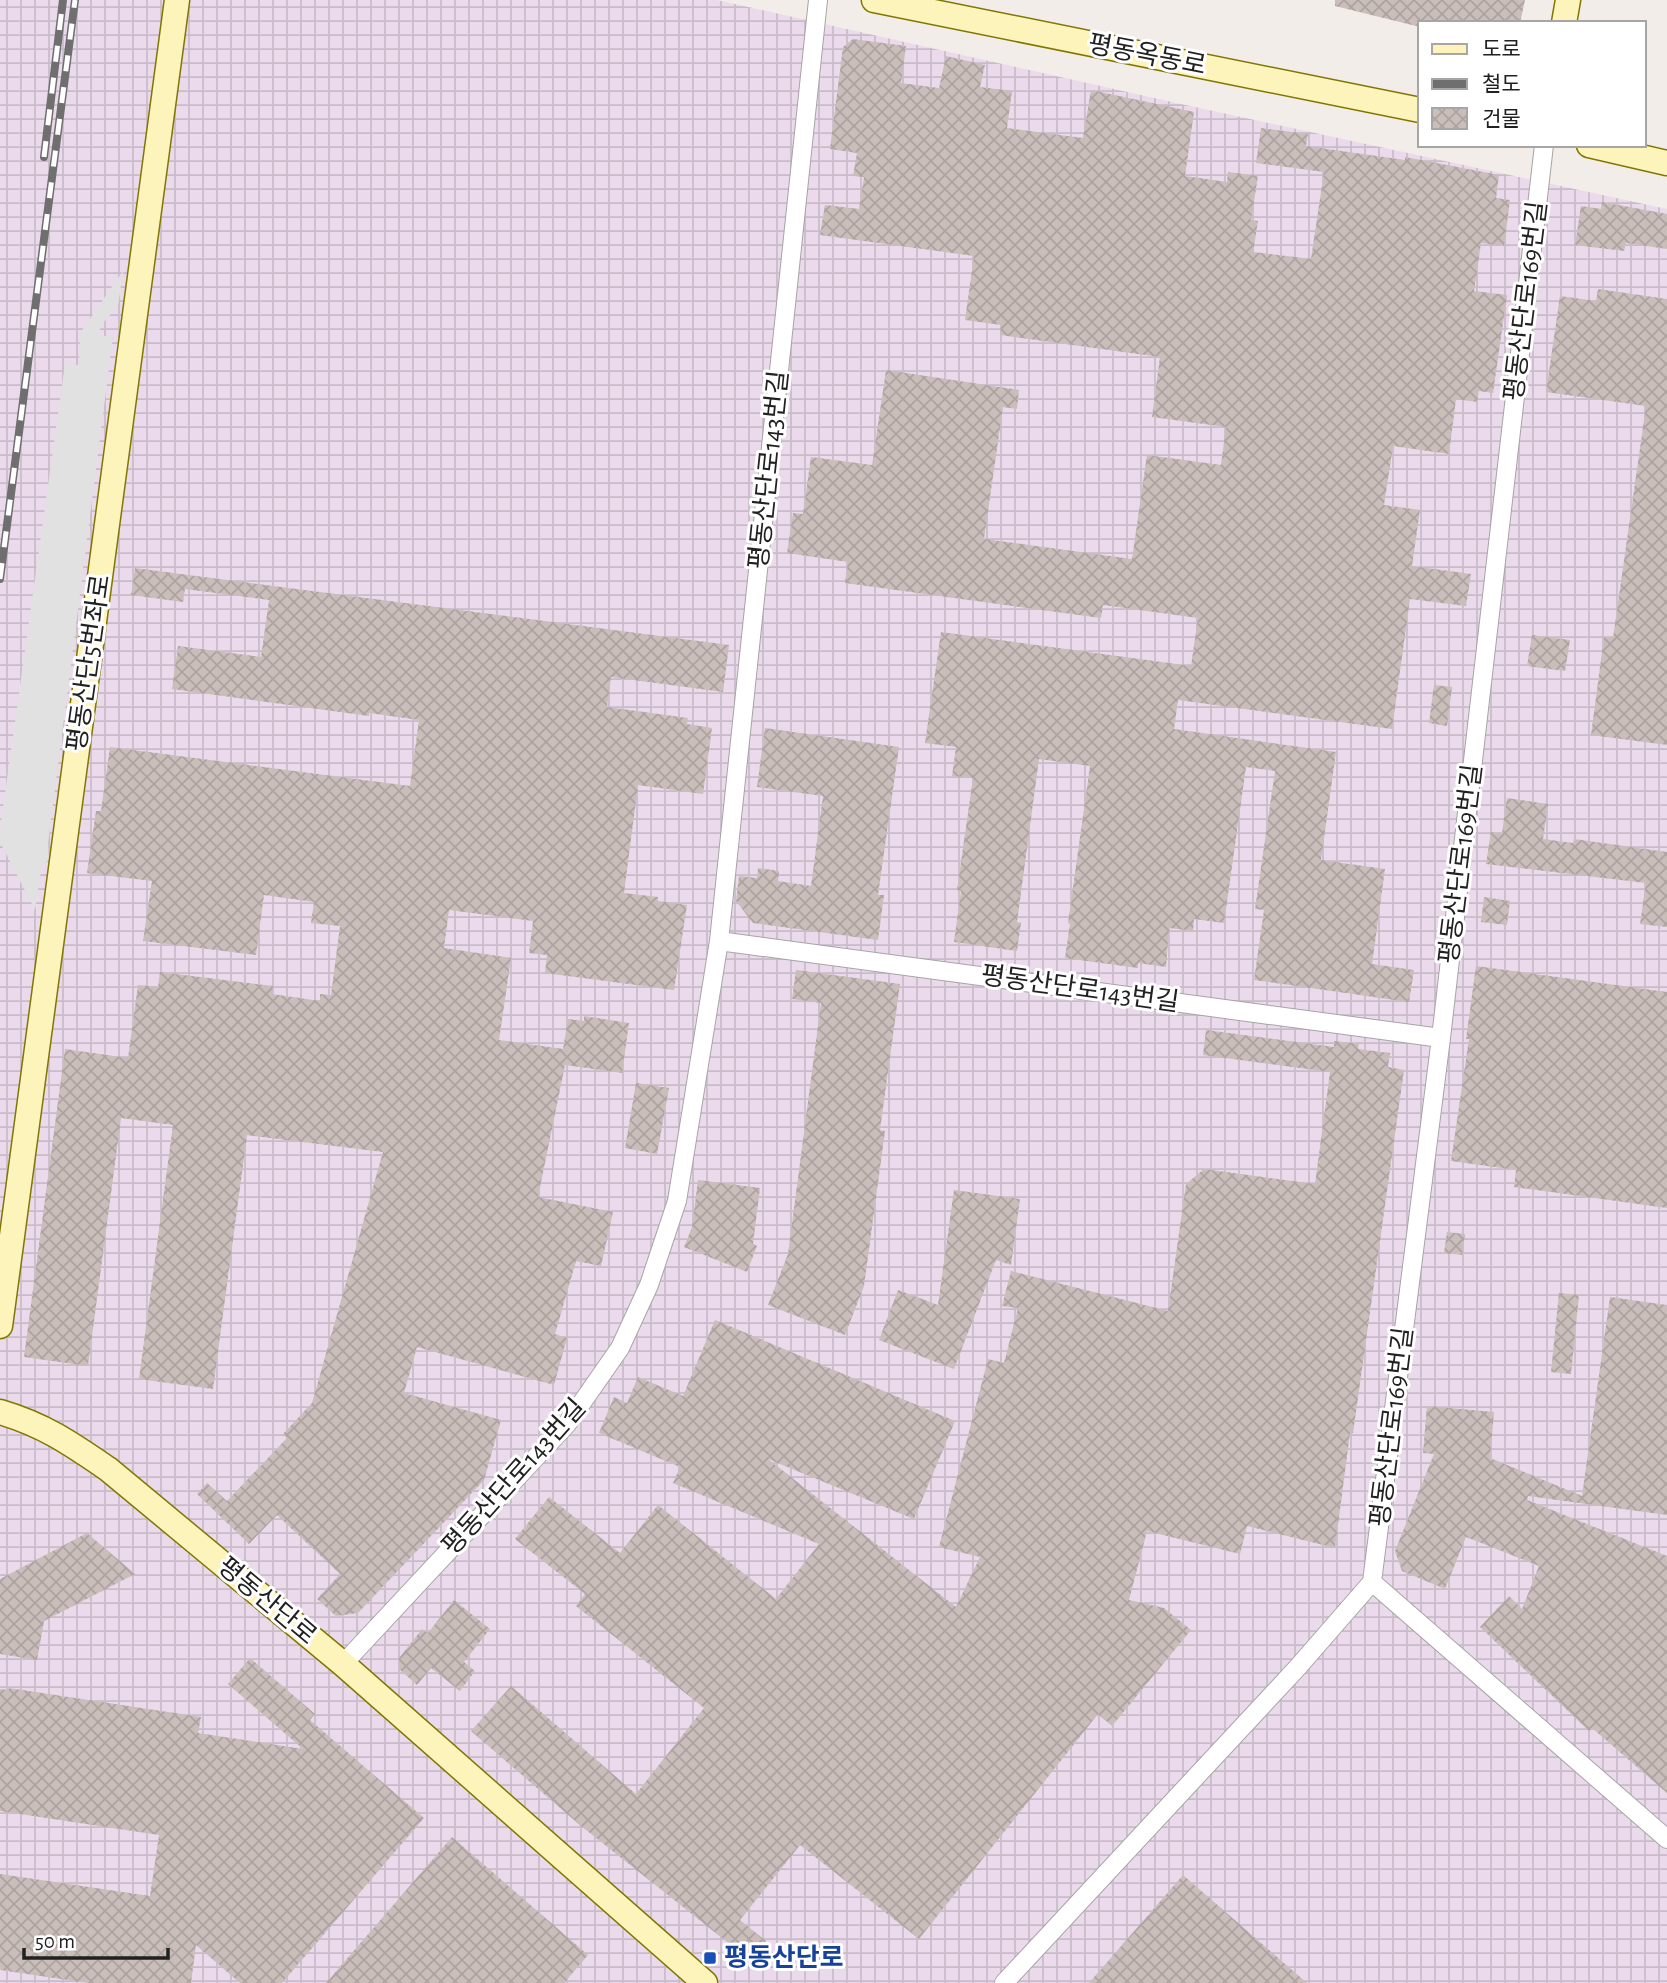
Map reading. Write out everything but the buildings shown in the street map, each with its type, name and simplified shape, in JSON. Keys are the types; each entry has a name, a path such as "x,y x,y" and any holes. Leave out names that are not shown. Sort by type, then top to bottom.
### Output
{"street":[{"name":"평동산단로143번길","path":"343,1664 567,1424 620,1348 649,1284 677,1201 719,941 818,0"},
{"name":"평동옥동로","path":"874,0 1418,110"},
{"path":"1564,21 1568,0"},
{"name":"평동산단5번좌로","path":"0,1326 5,1257 174,7"},
{"name":"평동산단로169번길","path":"1372,1582 1441,1038 1544,147"},
{"path":"1598,147 1667,163"},
{"name":"평동산단로143번길","path":"719,941 1441,1038"},
{"name":"평동산단로","path":"0,1412 32,1422 67,1441 108,1469 343,1664 705,1983"},
{"path":"1004,1983 1297,1667 1372,1582 1667,1839"}],"shaded area":[{"path":"0,0 717,0 1667,209 1667,1983 0,1983"},
{"path":"123,271 118,306 103,323 97,336 113,336 48,843 49,860 42,865 35,910 0,842 0,829 65,364 79,365 80,333"}],"railway":[{"path":"44,157 63,0"},
{"path":"0,579 75,0"}],"place":[{"name":"평동산단로","path":"710,1958"}]}
